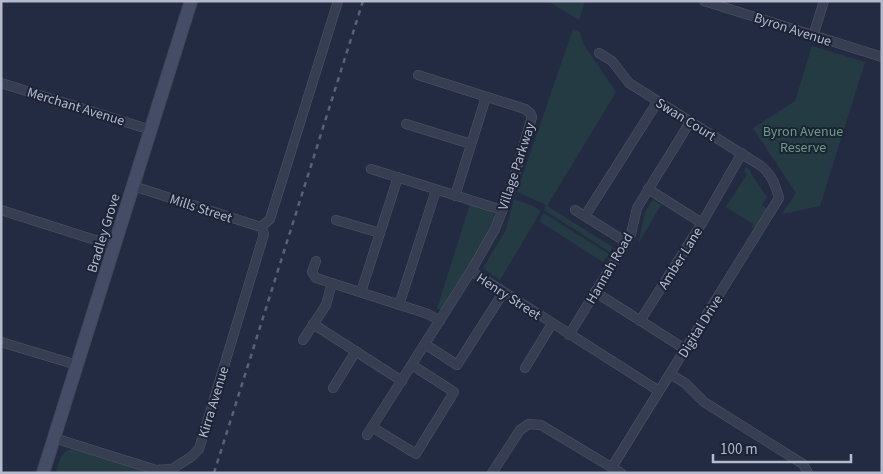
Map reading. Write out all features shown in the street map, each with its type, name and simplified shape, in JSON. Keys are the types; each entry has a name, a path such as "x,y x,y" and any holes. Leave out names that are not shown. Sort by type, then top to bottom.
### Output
{"street":[{"name":"Bradley Grove","path":"43,473 191,1"},
{"name":"Kirra Avenue","path":"54,438 156,470 172,469 192,457 199,449 263,231 270,220 338,1"},
{"name":"Byron Avenue","path":"704,1 882,57"},
{"path":"813,36 824,1"},
{"name":"Swan Court","path":"599,53 612,61 628,83 742,153 769,172 774,182"},
{"name":"Village Parkway","path":"418,74 525,109 530,112 532,117 509,194 495,229 471,271"},
{"name":"Merchant Avenue","path":"1,83 151,130"},
{"path":"455,196 486,96"},
{"path":"585,216 658,101"},
{"name":"Hannah Road","path":"569,335 631,234 637,208 690,122"},
{"path":"406,124 471,144"},
{"path":"702,222 742,153"},
{"path":"372,169 502,210"},
{"path":"361,292 398,177"},
{"name":"Digital Drive","path":"612,467 776,205 779,198 774,182"},
{"name":"Mills Street","path":"133,186 263,231"},
{"name":"Amber Lane","path":"640,321 702,222 648,189"},
{"path":"399,305 436,190"},
{"path":"1,210 114,246"},
{"path":"575,210 626,242"},
{"path":"336,220 380,233"},
{"path":"316,261 312,272 316,278 428,314 440,321"},
{"name":"Henry Street","path":"412,365 454,392 416,454 370,431 471,271 659,391"},
{"path":"303,340 326,305 332,283"},
{"path":"595,292 685,349"},
{"path":"425,344 457,365 503,293"},
{"path":"313,324 402,381"},
{"path":"525,368 552,324"},
{"path":"1,342 76,365"},
{"path":"333,388 356,351"},
{"path":"670,374 685,383 704,402 803,464 808,473"},
{"path":"492,473 520,430 529,424 541,425 621,473"}],"green space":[{"path":"548,1 585,1 579,20"},
{"path":"573,29 579,31 584,45 616,92 547,206 613,247 610,252 544,210 546,205 517,192"},
{"name":"Byron Avenue Reserve","path":"812,46 865,62 820,206 782,214 796,193 753,128 795,101"},
{"path":"746,167 751,170 750,172 767,197 762,205 768,209 755,229 751,227 753,224 726,207 747,174 744,171"},
{"path":"514,199 541,211 500,280 483,268 506,230"},
{"path":"653,200 661,205 638,244 645,212"},
{"path":"470,204 490,211 497,220 443,309 437,309"},
{"path":"543,213 609,254 603,262 539,221"},
{"path":"74,449 148,473 56,473 63,454"}],"railway":[{"path":"214,473 363,1"}]}
